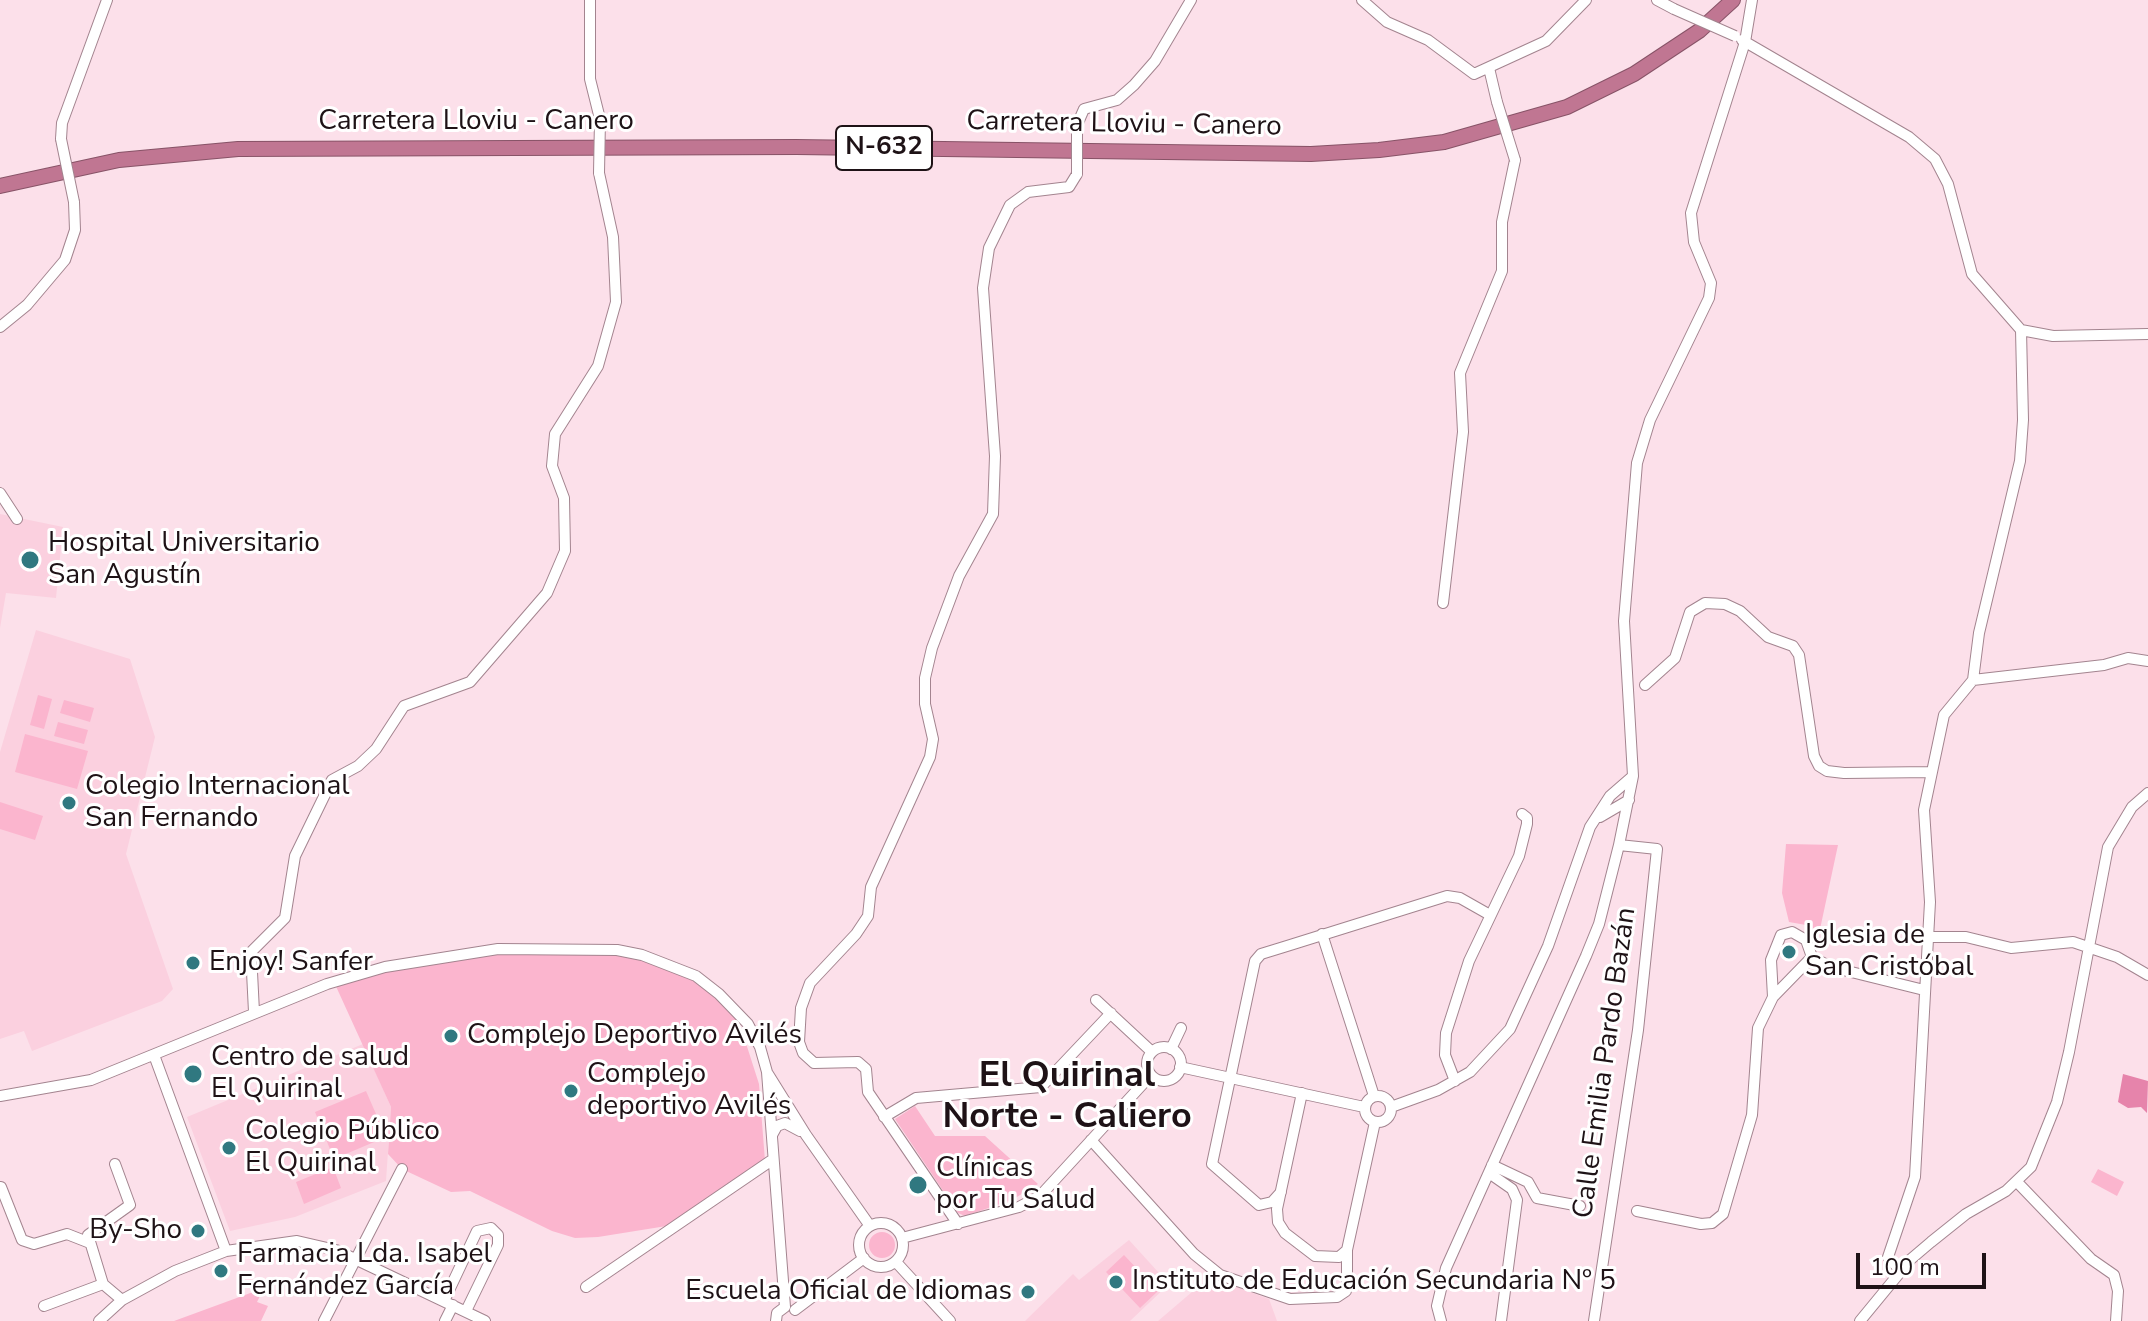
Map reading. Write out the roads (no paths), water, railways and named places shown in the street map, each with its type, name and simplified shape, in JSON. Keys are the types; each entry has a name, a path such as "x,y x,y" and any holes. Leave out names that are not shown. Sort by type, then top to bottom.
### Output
{"highway":[{"name":"Carretera Lloviu - Canero","path":"0,186 119,160 238,149 796,147 1311,154 1379,150 1444,142 1567,107 1634,74 1699,31 1733,0"}],"street":[{"path":"0,327 27,305 65,260 75,230 74,202 61,139 62,123 107,0"},
{"path":"254,1012 251,952 285,918 295,856 332,780 358,766 376,749 404,706 470,682 547,593 565,551 564,498 552,466 555,434 598,366 616,302 613,237 599,173 600,119 590,79 590,0"},
{"path":"958,1224 868,1092 866,1069 858,1062 814,1063 803,1053 799,1042 801,1008 810,983 856,934 868,916 871,887 930,757 933,739 925,704 925,678 932,648 959,576 993,514 995,456 983,288 989,248 1010,205 1028,192 1069,187 1077,174 1077,125 1084,109 1117,100 1134,85 1155,61 1191,0"},
{"path":"1362,0 1387,22 1428,40 1474,74 1546,41 1586,0"},
{"path":"1657,0 1735,36 1909,137 1935,159 1948,184 1972,274 2021,330 2053,336 2148,334"},
{"path":"1441,1321 1439,1291 1590,945 1624,826 1633,776 1624,621 1637,463 1650,420 1709,298 1711,283 1694,242 1691,213 1745,42 1752,4"},
{"path":"1443,603 1463,432 1460,373 1502,271 1502,222 1515,160 1489,68"},
{"path":"1901,1271 1888,1257 1915,1177 1925,1056 1924,990 1929,937 1924,810 1944,715 1973,680 1979,633 2020,461 2023,420 2021,330"},
{"path":"0,493 17,519"},
{"path":"1645,685 1675,658 1690,612 1705,603 1725,604 1740,611 1768,637 1793,646 1799,655 1814,756 1819,766 1827,771 1844,773 1932,772"},
{"path":"1973,680 2104,665 2128,658 2148,661"},
{"path":"1391,1107 1455,1081 1488,1057 1510,1029 1548,946 1590,827 1633,776"},
{"path":"1860,1321 1901,1271 1948,1227 2017,1182 2031,1167 2057,1102 2108,847 2132,807 2148,793"},
{"path":"1608,803 1629,800"},
{"path":"1608,803 1624,826"},
{"path":"1455,1081 1445,1055 1446,1033 1469,961 1511,878 1525,832"},
{"name":"Calle Emilia Pardo Bazán","path":"1594,1321 1638,1030 1657,849 1619,845"},
{"path":"1281,1192 1272,1202 1259,1205 1212,1164 1255,961 1261,954 1447,896 1460,898 1490,915"},
{"path":"1773,997 1771,960 1781,935 1792,932 1806,940 1812,957 1854,974 1924,990"},
{"path":"1322,934 1374,1096"},
{"path":"1929,937 1966,937 2011,948 2073,942 2148,975"},
{"path":"0,1096 91,1080 334,982 445,955 543,948 617,950 671,965 696,976 719,994 748,1024 760,1047 767,1072 772,1160 790,1308 799,1321"},
{"path":"1637,1211 1701,1224 1712,1223 1723,1214 1752,1115 1758,1028 1773,997 1812,957"},
{"path":"1096,1000 1152,1052"},
{"path":"884,1117 916,1098 1041,1087 1111,1013"},
{"path":"1171,1049 1181,1028"},
{"path":"1163,1047 1171,1049 1180,1058 1180,1067 1168,1081 1151,1075 1147,1064 1152,1052 1163,1047"},
{"path":"154,1055 226,1251"},
{"path":"1180,1067 1364,1107"},
{"path":"767,1072 806,1135 870,1226"},
{"path":"902,1238 1019,1207 1040,1196 1151,1075"},
{"path":"1302,1093 1281,1192 1278,1222 1304,1249 1327,1259 1339,1257 1347,1250"},
{"path":"1374,1096 1384,1097 1391,1107"},
{"path":"1364,1107 1374,1096"},
{"path":"1364,1107 1366,1116 1375,1122"},
{"path":"1375,1122 1388,1118 1391,1107"},
{"path":"1091,1140 1194,1254 1220,1275 1290,1299 1337,1297 1346,1291 1347,1250 1375,1122"},
{"path":"772,1137 777,1126 785,1123 806,1135"},
{"path":"586,1287 772,1160"},
{"path":"115,1164 130,1205 88,1235 103,1284 122,1300"},
{"path":"324,1321 402,1169"},
{"path":"1490,1169 1528,1182 1537,1198 1580,1206"},
{"path":"1490,1169 1512,1189 1517,1200 1501,1321"},
{"path":"2017,1182 2091,1259 2114,1275 2118,1291 2116,1321"},
{"path":"1,1187 22,1240 34,1244 67,1234 90,1243"},
{"path":"870,1226 893,1226 902,1238 902,1250 896,1262 878,1267 864,1258 860,1243 870,1226"},
{"path":"445,1321 448,1303 477,1231 491,1228 498,1235 498,1245 466,1311"},
{"path":"99,1321 122,1300 175,1271 226,1251 297,1241 317,1244 356,1259 485,1321"},
{"path":"776,1321 777,1313 790,1308 864,1258"},
{"path":"896,1262 950,1321"},
{"path":"44,1306 103,1284"}],"place":[{"name":"Hospital Universitario San Agustín","path":"30,560"},
{"name":"Colegio Internacional San Fernando","path":"69,803"},
{"name":"Iglesia de San Cristóbal","path":"1789,952"},
{"name":"Enjoy! Sanfer","path":"193,963"},
{"name":"Complejo Deportivo Avilés","path":"451,1036"},
{"name":"Centro de salud El Quirinal","path":"193,1074"},
{"name":"Complejo deportivo Avilés","path":"571,1091"},
{"name":"Colegio Público El Quirinal","path":"229,1148"},
{"name":"Clínicas por Tu Salud","path":"918,1185"},
{"name":"By-Sho","path":"198,1231"},
{"name":"Farmacia Lda. Isabel Fernández García","path":"221,1271"},
{"name":"Instituto de Educación Secundaria Nº 5","path":"1116,1282"},
{"name":"Escuela Oficial de Idiomas","path":"1028,1292"}],"district":[{"name":"El Quirinal Norte - Caliero","path":"1067,1098"}]}
